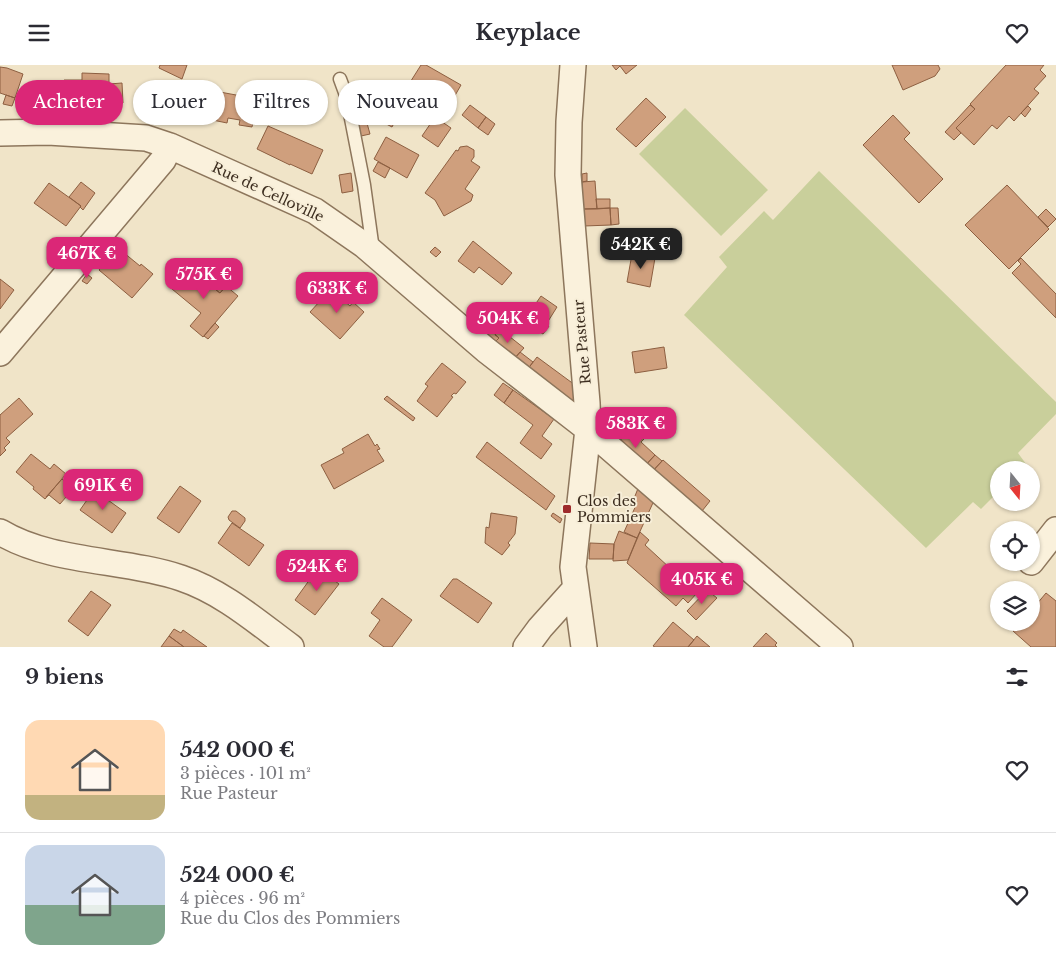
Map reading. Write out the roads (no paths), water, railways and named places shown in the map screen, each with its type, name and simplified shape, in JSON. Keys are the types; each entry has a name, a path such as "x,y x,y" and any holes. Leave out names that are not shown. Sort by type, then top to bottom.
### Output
{"street":[{"name":"Rue Pasteur","path":"573,65 568,175 588,429 573,567 584,647"},
{"name":"Rue de Celloville","path":"0,133 48,132 146,138 170,146 315,211 373,253 486,350 588,429 840,647"},
{"path":"0,353 163,159 170,146"},
{"path":"1040,550 1056,530"},
{"path":"0,532 29,546 181,578 210,590 291,647"},
{"path":"526,647 540,628 575,589"}],"lane":[{"path":"340,79 347,98 364,185 373,253"}],"place":[{"name":"Clos des Pommiers","path":"567,509"}]}
